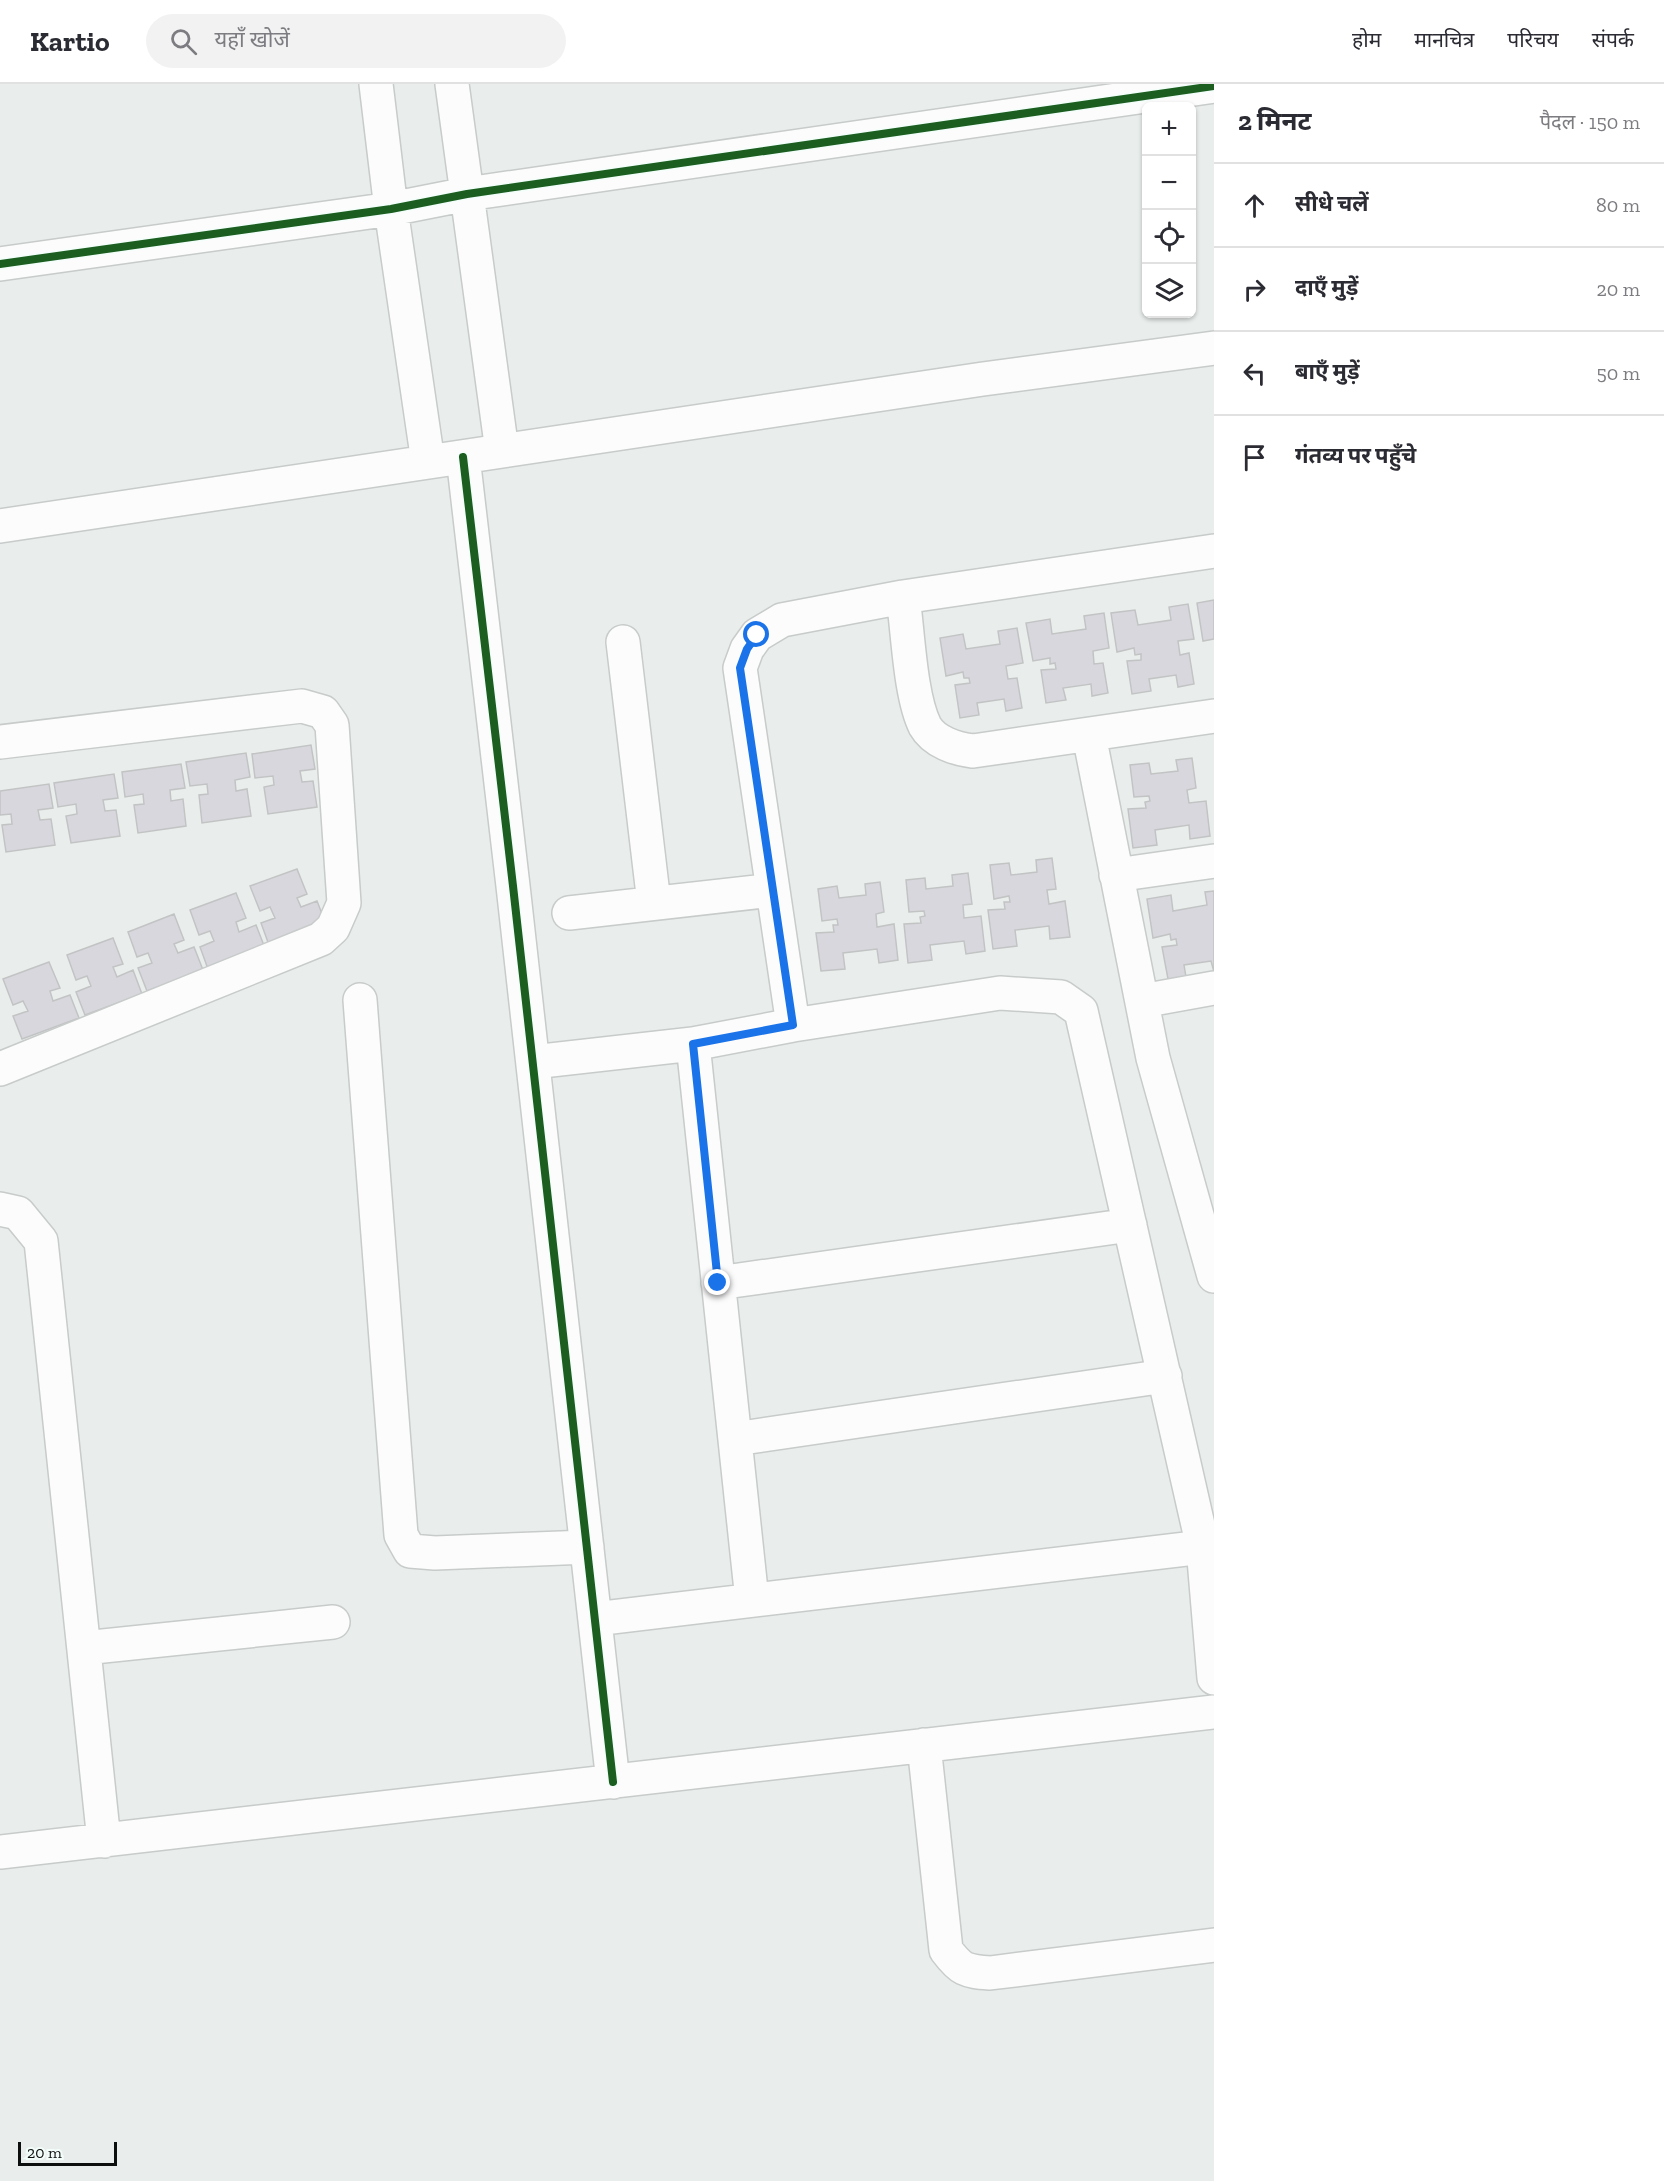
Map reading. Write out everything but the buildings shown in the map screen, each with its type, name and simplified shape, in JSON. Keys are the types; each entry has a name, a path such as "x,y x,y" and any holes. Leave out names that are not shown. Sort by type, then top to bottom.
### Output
{"street":[{"path":"376,84 428,462"},
{"path":"452,84 502,451"},
{"path":"0,264 392,209 467,194 1214,86"},
{"path":"0,526 972,381 1214,348"},
{"path":"463,457 613,1782"},
{"path":"793,1025 740,668 747,649 757,635 782,620 903,597 1214,551"},
{"path":"903,597 917,702 926,728 939,740 958,749 973,751 1214,716"},
{"path":"623,642 654,903"},
{"path":"0,742 302,706 322,711 332,725 344,903 333,928 321,939 0,1069"},
{"path":"1089,735 1153,1058 1209,1238 1214,1276"},
{"path":"1116,875 1214,861"},
{"path":"568,913 773,890"},
{"path":"1142,1000 1214,988"},
{"path":"533,1062 693,1044 793,1025 1000,993 1061,997 1081,1011 1203,1547 1214,1678"},
{"path":"360,1000 401,1535 410,1551 435,1553 587,1547"},
{"path":"693,1044 752,1600"},
{"path":"0,1209 18,1213 42,1241 104,1840"},
{"path":"718,1283 1130,1226"},
{"path":"735,1439 1165,1376"},
{"path":"595,1619 1203,1547"},
{"path":"84,1648 333,1622"},
{"path":"0,1852 1214,1712"},
{"path":"924,1745 946,1950 968,1971 990,1973 1214,1945"}],"cycle path":[{"path":"0,264 391,209 467,194 1214,86"},
{"path":"463,457 613,1782"}],"route":[{"path":"718,1283 693,1044 793,1025 740,668 747,649 757,635"}]}
